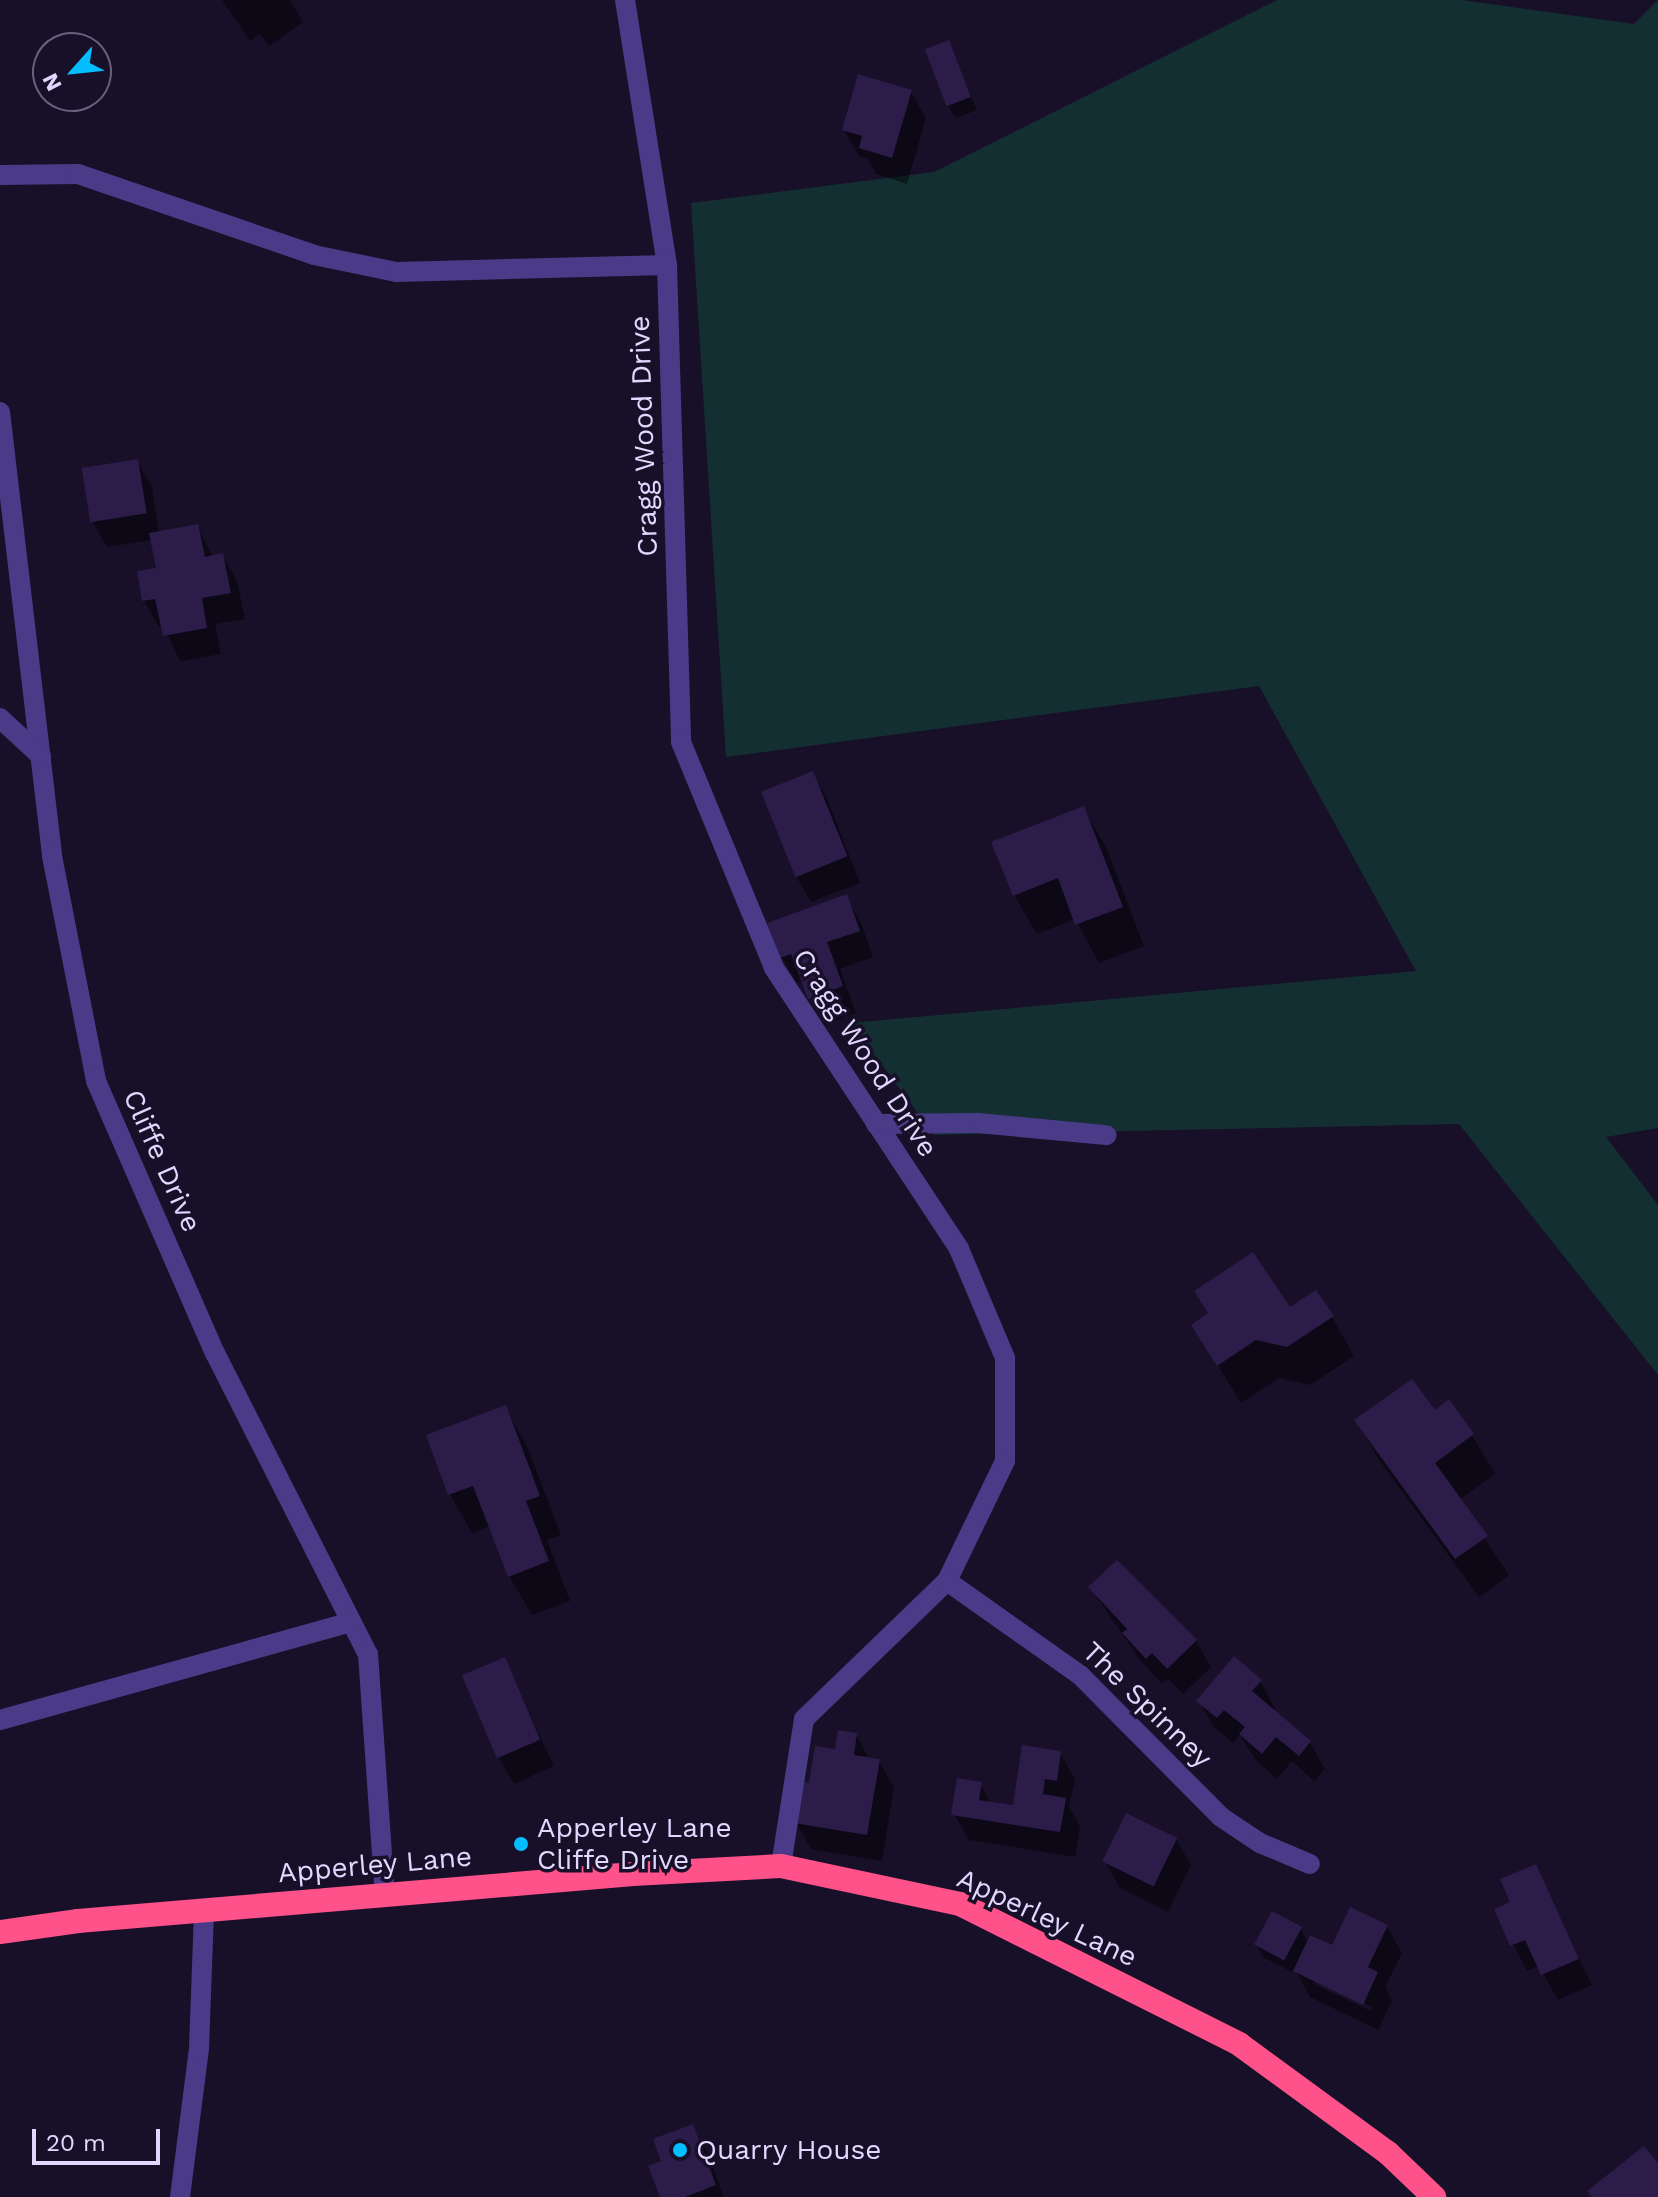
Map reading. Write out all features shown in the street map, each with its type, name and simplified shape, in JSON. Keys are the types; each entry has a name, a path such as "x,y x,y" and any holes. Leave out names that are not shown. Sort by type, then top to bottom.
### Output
{"highway":[{"name":"Apperley Lane","path":"0,1932 204,1910 633,1874 781,1866 960,1904 1239,2044 1388,2153 1434,2197"}],"street":[{"name":"Cragg Wood Drive","path":"625,0 667,265 681,742 774,968 959,1249 1005,1358 1005,1461 947,1581 804,1719 781,1866"},
{"path":"0,175 78,174 314,255 396,272 667,265"},
{"name":"Cliffe Drive","path":"0,412 52,856 96,1081 215,1353 368,1654 385,1895"},
{"path":"0,718 41,756"},
{"path":"876,1124 978,1123 1106,1135"},
{"name":"The Spinney","path":"947,1581 1080,1675 1221,1817 1260,1843 1310,1864"},
{"path":"0,1720 352,1622"},
{"path":"180,2197 199,2048 204,1910"}],"green space":[{"path":"1277,0 1462,0 1634,24 1658,0 1658,1128 1606,1137 1658,1205 1658,1375 1459,1124 934,1135 851,1023 1416,971 1259,686 726,757 691,203 934,172"}],"building":[{"path":"949,40 971,97 947,106 925,49"},
{"path":"858,74 912,90 892,158 859,148 862,136 842,130"},
{"path":"138,459 147,513 90,522 82,468"},
{"path":"198,524 205,557 223,553 231,593 202,598 207,628 163,636 155,599 142,601 137,571 156,568 149,533"},
{"path":"813,771 847,856 796,877 761,792"},
{"path":"1084,806 1123,907 1075,925 1058,878 1013,896 991,842"},
{"path":"847,894 860,931 827,942 843,986 808,999 791,954 780,958 767,923"},
{"path":"1253,1252 1290,1307 1316,1290 1334,1316 1287,1347 1256,1340 1217,1366 1191,1325 1208,1313 1194,1291"},
{"path":"1412,1379 1435,1410 1449,1399 1474,1434 1435,1463 1488,1536 1455,1559 1354,1420"},
{"path":"506,1405 540,1496 526,1501 549,1561 508,1577 473,1486 448,1495 426,1435"},
{"path":"1117,1560 1197,1640 1167,1669 1152,1653 1146,1659 1122,1633 1127,1629 1088,1587"},
{"path":"1234,1656 1262,1680 1252,1691 1311,1741 1299,1756 1276,1737 1262,1754 1239,1734 1245,1727 1224,1710 1217,1718 1196,1701"},
{"path":"505,1657 540,1740 497,1758 462,1675"},
{"path":"838,1730 857,1733 854,1755 880,1759 867,1835 794,1823 801,1781 809,1783 815,1746 835,1749"},
{"path":"1022,1745 1061,1751 1057,1781 1045,1779 1043,1794 1066,1798 1060,1832 951,1815 957,1778 982,1782 979,1800 1013,1805"},
{"path":"1126,1813 1177,1838 1154,1887 1102,1862"},
{"path":"1536,1864 1579,1959 1541,1975 1525,1940 1510,1946 1494,1909 1510,1902 1500,1879"},
{"path":"1350,1907 1388,1925 1368,1967 1378,1972 1363,2005 1293,1971 1310,1935 1332,1945"},
{"path":"1272,1911 1302,1927 1284,1961 1254,1945"},
{"name":"Quarry House","path":"693,2124 716,2185 685,2197 660,2197 648,2166 661,2161 653,2139"},
{"path":"1644,2146 1658,2163 1658,2197 1592,2197 1587,2191"}],"place":[{"name":"Apperley Lane Cliffe Drive","path":"521,1844"},
{"name":"Quarry House","path":"680,2150"}]}
